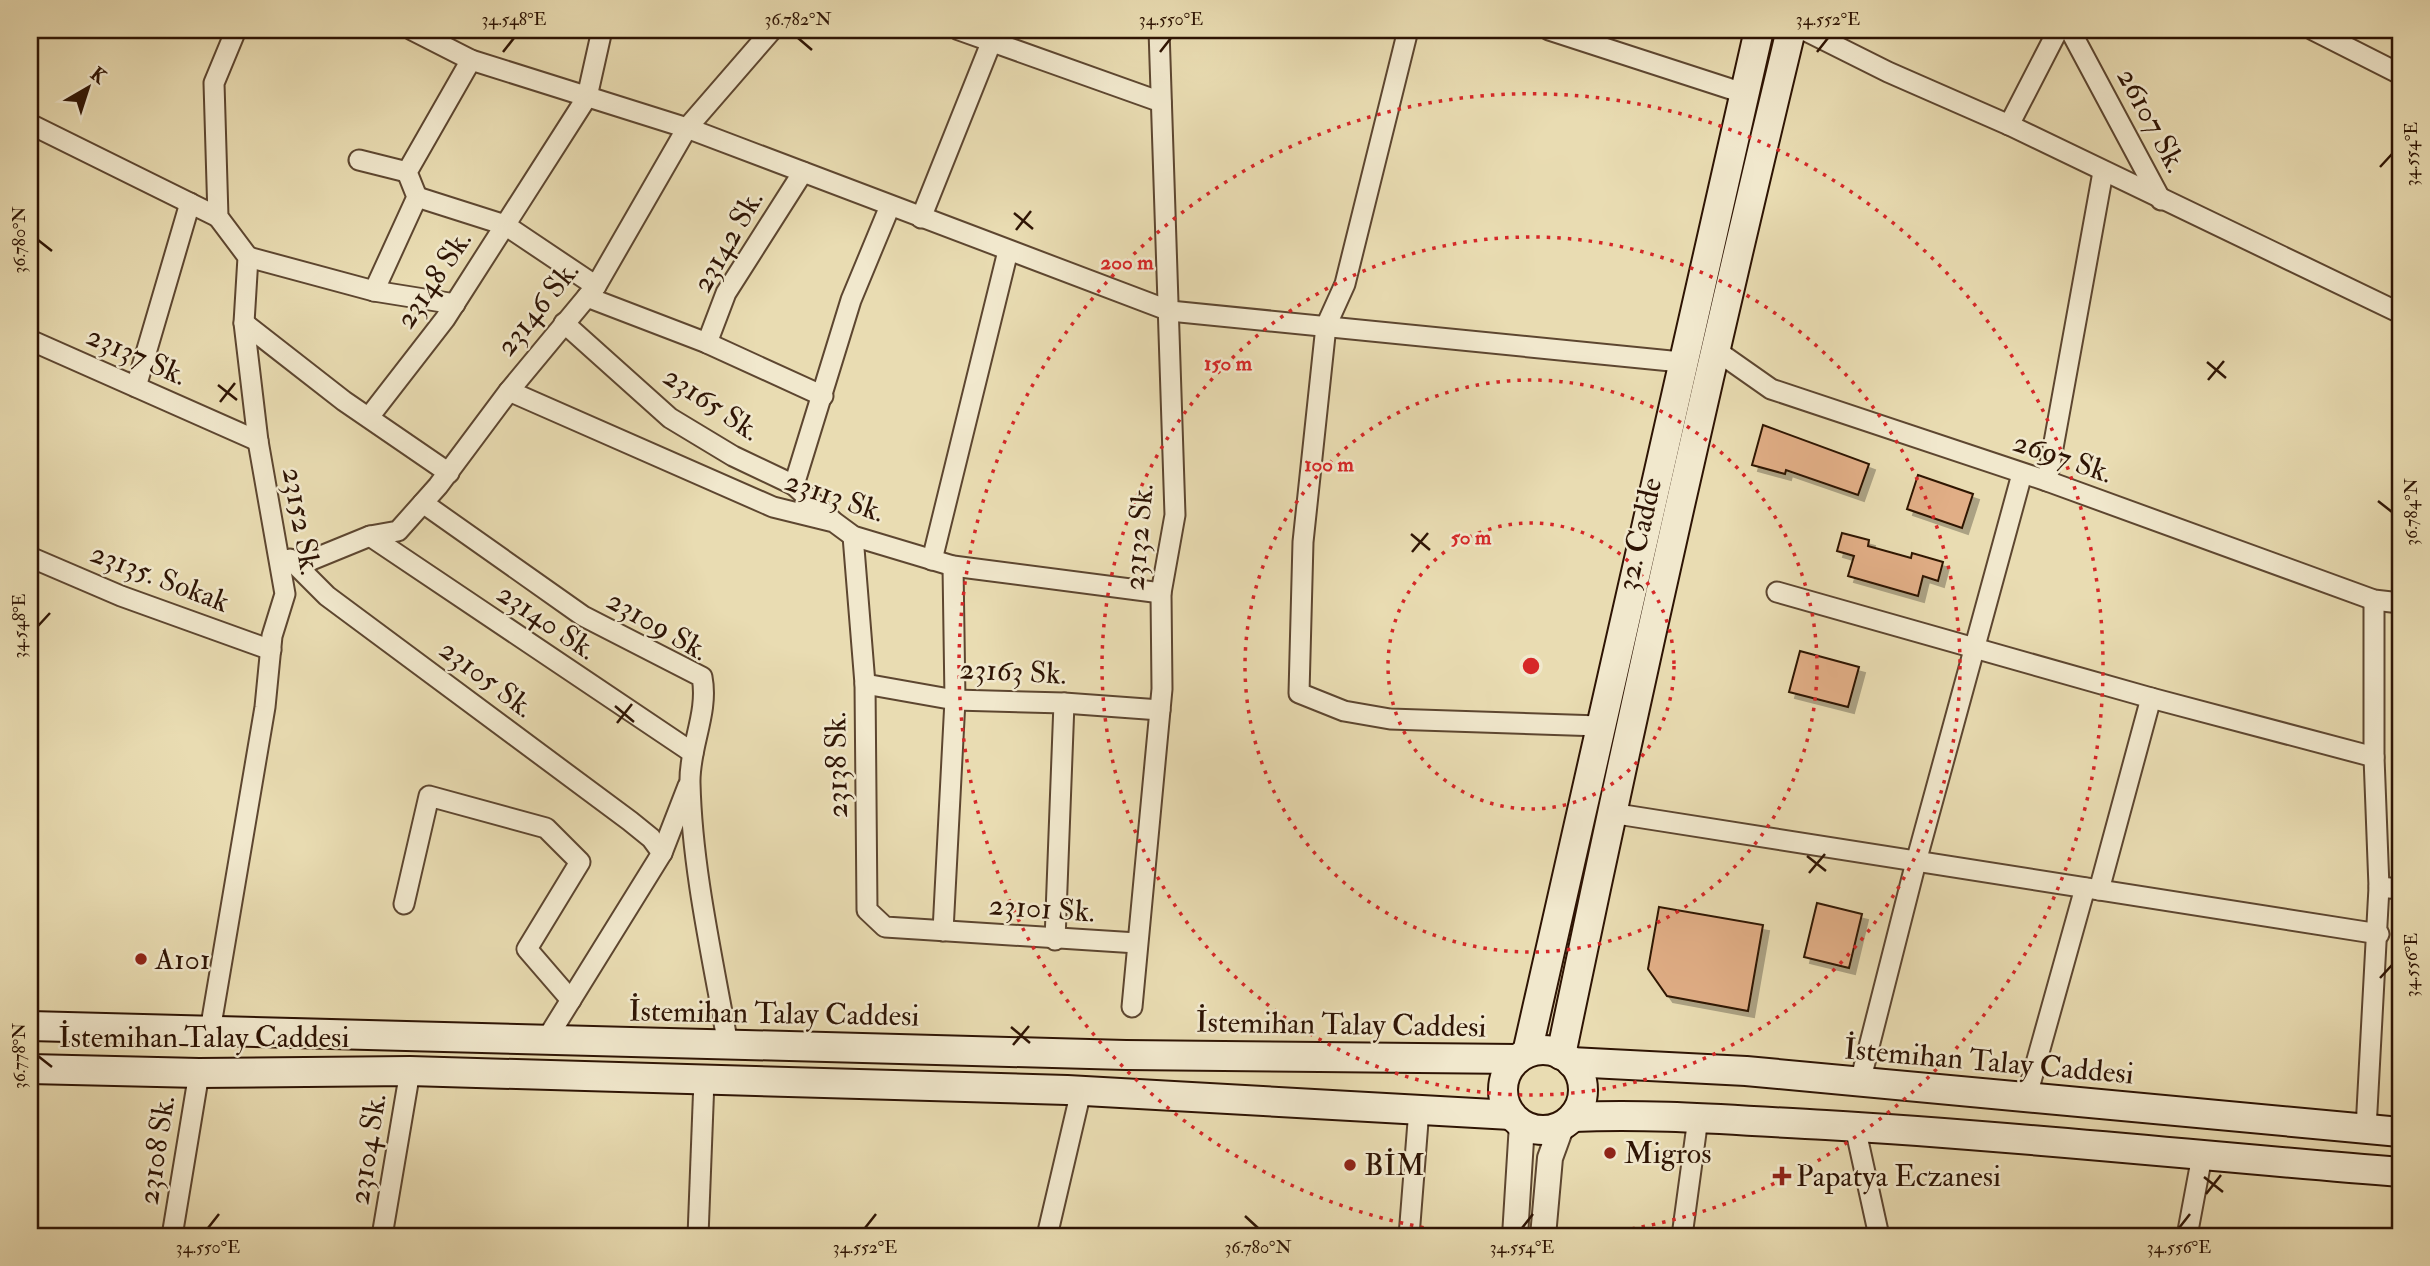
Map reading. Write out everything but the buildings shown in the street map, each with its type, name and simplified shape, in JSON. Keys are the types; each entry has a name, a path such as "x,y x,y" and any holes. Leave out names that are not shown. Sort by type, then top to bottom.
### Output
{"main road":[{"name":"32. Cadde","path":"1522,1056 1759,30"},
{"name":"32. Cadde","path":"1566,1058 1611,813 1714,349 1791,30"},
{"name":"İstemihan Talay Caddesi","path":"30,1026 1150,1055 1522,1056"},
{"path":"1567,1121 1583,1094 1578,1071 1566,1058 1539,1050 1522,1056 1504,1079 1503,1091 1516,1119 1549,1130 1567,1121 1698,1118 2113,1145 2202,1156 2400,1172"},
{"name":"İstemihan Talay Caddesi","path":"1566,1058 1746,1071 2400,1132"},
{"name":"İstemihan Talay Caddesi","path":"30,1069 199,1073 410,1071 1081,1091 1419,1109 1516,1119"}],"street":[{"path":"218,217 214,83 236,30"},
{"path":"412,30 471,60 687,128 1170,312 1681,362"},
{"name":"23148 Sk.","path":"369,417 455,304 587,97 602,30"},
{"name":"23146 Sk.","path":"299,565 370,536 398,531 449,473 509,391 591,292 687,128 772,30"},
{"path":"959,30 1161,102"},
{"name":"23132 Sk.","path":"1132,1007 1160,710 1161,593 1175,515 1159,30"},
{"path":"1408,30 1345,284 1326,326 1303,542 1299,692 1344,711 1390,719 1600,726"},
{"path":"1549,30 1743,93"},
{"path":"1804,30 1888,72 2009,125 2400,313"},
{"path":"2009,125 2058,30"},
{"name":"26107 Sk.","path":"2070,30 2161,200"},
{"path":"2313,30 2400,74"},
{"path":"921,218 991,43"},
{"path":"407,172 471,60"},
{"path":"30,124 218,217 247,257 374,290 455,304"},
{"path":"359,160 407,172"},
{"path":"374,290 417,197 407,172"},
{"name":"23142 Sk.","path":"707,343 726,293 803,172"},
{"path":"2047,481 2103,172"},
{"path":"417,197 505,225 591,292 823,396"},
{"path":"136,387 190,203"},
{"path":"794,485 852,300 890,206"},
{"path":"932,560 1008,251"},
{"name":"23152 Sk.","path":"210,1031 265,707 271,650 285,594 258,441 244,323 247,257"},
{"path":"244,323 449,473"},
{"name":"23165 Sk.","path":"564,323 670,418 733,456 794,485 834,522"},
{"name":"23137 Sk.","path":"30,340 258,441"},
{"name":"2697 Sk.","path":"1714,349 1771,389 2047,481 2374,600 2400,603"},
{"name":"23113 Sk.","path":"509,391 773,507 834,522 853,536 953,566 1161,593"},
{"path":"1860,1082 1916,862 2022,474"},
{"name":"23109 Sk.","path":"422,503 583,616 702,677 705,696 692,752 690,782 702,894 728,1045"},
{"name":"23140 Sk.","path":"370,536 692,752"},
{"name":"23138 Sk.","path":"853,536 864,684 867,910 885,927 943,931"},
{"name":"23105 Sk.","path":"277,550 299,565 327,596 630,821 651,838 662,853"},
{"name":"23135. Sokak","path":"30,557 121,596 271,650"},
{"path":"943,931 955,700 953,566"},
{"path":"1777,592 2151,698 2374,757"},
{"path":"2366,1129 2379,934 2374,757 2374,600"},
{"name":"23163 Sk.","path":"864,684 955,700 1064,703 1160,710"},
{"path":"2026,1099 2151,698"},
{"path":"1055,940 1064,703"},
{"path":"546,1040 662,853 690,782"},
{"path":"404,905 429,796 546,828 580,862 527,949 571,1000"},
{"path":"1611,813 2379,934"},
{"path":"2379,887 2400,889"},
{"name":"23101 Sk.","path":"943,931 1136,943"},
{"name":"23104 Sk.","path":"383,1236 410,1071"},
{"name":"23108 Sk.","path":"172,1236 199,1073"},
{"path":"698,1236 704,1080"},
{"path":"1047,1236 1081,1091"},
{"path":"1409,1236 1419,1109"},
{"path":"1682,1236 1698,1118"},
{"path":"1515,1236 1516,1119"},
{"path":"1543,1236 1550,1158 1567,1121"},
{"path":"1855,1127 1879,1236"},
{"path":"2187,1236 2202,1156"}],"place":[{"name":"A101","path":"141,959"},
{"name":"Migros","path":"1610,1153"},
{"name":"BİM","path":"1350,1165"},
{"name":"Papatya Eczanesi","path":"1782,1176"}]}
